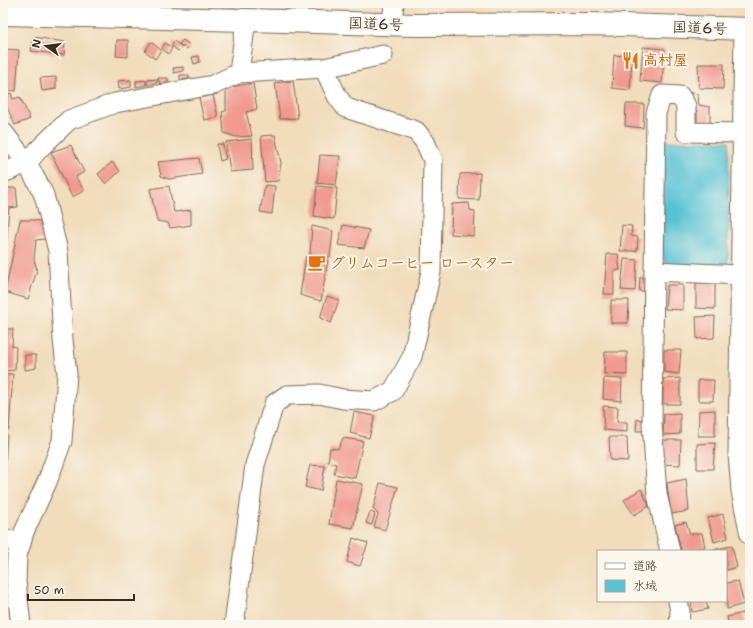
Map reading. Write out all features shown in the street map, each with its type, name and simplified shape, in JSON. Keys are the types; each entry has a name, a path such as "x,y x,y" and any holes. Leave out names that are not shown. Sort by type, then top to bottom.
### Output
{"highway":[{"name":"国道6号","path":"3,14 392,24 591,24 747,29"}],"street":[{"path":"392,24 394,3"},
{"path":"239,73 246,20"},
{"path":"747,29 740,275 745,352 744,453 741,491 750,535"},
{"path":"3,173 27,163 38,150 69,120 115,103 213,84 239,73 324,68 383,55"},
{"path":"234,625 255,465 274,404 287,395 319,394 343,399 374,401 393,392 412,357 431,272 433,160 425,142 416,131 346,108 337,96 324,68"},
{"path":"670,550 657,494 652,423 656,113 662,95 680,96 686,106 686,132 745,136"},
{"path":"3,132 27,163 44,195 58,251 63,340 67,374 62,441 48,482 24,532 17,556 16,582 18,623"},
{"path":"654,271 740,275"},
{"path":"3,538 21,544"},
{"path":"678,602 680,611 679,625"}],"water":[{"path":"665,141 729,141 728,264 670,265 665,261 661,252"}],"building":[{"path":"34,37 65,42 64,55 31,51"},
{"path":"117,40 128,40 128,57 116,56"},
{"path":"183,40 190,45 187,49 179,44"},
{"path":"174,41 182,47 178,51 172,46"},
{"path":"151,42 161,50 155,59 145,51"},
{"path":"165,43 172,48 169,54 162,49"},
{"path":"643,47 665,49 662,83 640,81"},
{"path":"3,49 19,50 16,91 3,89"},
{"path":"614,55 632,57 630,90 612,88"},
{"path":"199,56 200,62 194,64 192,57"},
{"path":"698,64 724,64 723,89 699,88"},
{"path":"183,67 183,71 174,73 173,68"},
{"path":"180,75 189,75 189,79 180,80"},
{"path":"56,77 56,89 42,91 40,78"},
{"path":"158,78 168,78 168,83 160,84"},
{"path":"157,79 157,83 147,85 147,80"},
{"path":"131,80 131,87 119,89 118,81"},
{"path":"145,80 146,85 136,87 136,81"},
{"path":"293,81 298,118 280,119 275,83"},
{"path":"253,83 257,109 246,112 252,136 236,137 224,133 222,112 226,111 226,88"},
{"path":"687,92 698,94 699,105 710,107 710,125 697,123 697,111 691,109"},
{"path":"11,93 13,99 20,97 30,119 15,125 3,98 3,96"},
{"path":"213,95 218,117 204,120 199,98"},
{"path":"626,104 644,104 643,128 625,126"},
{"path":"275,135 281,163 278,181 265,182 261,136"},
{"path":"252,139 253,170 230,172 226,142"},
{"path":"217,144 223,144 226,159 220,161"},
{"path":"71,145 84,172 76,177 84,191 72,197 51,152"},
{"path":"320,155 340,156 336,185 317,183"},
{"path":"199,158 202,174 169,179 161,176 158,162"},
{"path":"112,162 120,171 106,184 98,174"},
{"path":"480,173 479,200 459,199 460,174"},
{"path":"265,185 275,186 272,214 260,212"},
{"path":"169,186 174,212 191,210 191,225 170,228 168,223 157,221 150,189"},
{"path":"317,186 337,188 334,219 314,216"},
{"path":"3,188 16,188 18,207 9,208 4,270 3,270"},
{"path":"469,203 470,210 475,211 474,236 451,234 452,204"},
{"path":"20,220 45,222 45,239 36,240 34,259 37,270 28,299 5,292"},
{"path":"343,225 369,230 364,248 338,245"},
{"path":"622,225 632,226 631,236 638,237 637,251 620,251"},
{"path":"312,226 333,231 330,257 310,254"},
{"path":"607,254 618,254 620,270 614,271 614,294 604,294"},
{"path":"306,256 328,260 321,301 300,295"},
{"path":"624,259 637,260 635,291 621,290"},
{"path":"640,277 649,278 648,291 639,291"},
{"path":"715,282 715,309 696,308 696,283"},
{"path":"667,285 683,285 683,310 665,309"},
{"path":"327,296 339,300 331,323 320,318"},
{"path":"611,300 629,300 628,323 611,323"},
{"path":"715,316 714,338 697,339 696,317"},
{"path":"3,329 13,329 12,346 16,347 15,370 3,371"},
{"path":"664,350 681,350 679,374 664,372"},
{"path":"605,352 627,352 627,375 604,374"},
{"path":"25,355 36,355 36,368 25,370"},
{"path":"3,374 13,374 9,430 3,430"},
{"path":"604,378 622,379 621,401 603,399"},
{"path":"680,378 680,404 663,404 663,379"},
{"path":"698,380 714,380 713,401 698,401"},
{"path":"603,406 618,407 617,422 627,422 627,432 604,430"},
{"path":"715,410 715,436 698,436 699,411"},
{"path":"354,412 375,416 369,438 350,433"},
{"path":"680,413 680,434 663,435 664,414"},
{"path":"637,419 645,420 646,431 636,431"},
{"path":"3,433 7,434 5,469 3,469"},
{"path":"609,437 627,437 628,461 610,460"},
{"path":"343,438 363,441 355,478 334,474 336,464 328,462 330,448 338,449"},
{"path":"662,440 681,440 680,465 661,464"},
{"path":"715,443 713,469 697,469 697,444"},
{"path":"310,465 325,466 321,491 305,487"},
{"path":"336,479 363,484 353,528 329,524"},
{"path":"686,479 689,511 671,514 667,483"},
{"path":"380,483 398,487 385,530 374,527 378,514 373,509"},
{"path":"641,489 649,506 634,515 624,500"},
{"path":"370,512 375,514 372,525 366,523"},
{"path":"723,514 728,538 714,542 708,518"},
{"path":"686,522 690,534 702,533 705,547 681,550 675,525"},
{"path":"353,538 368,543 360,566 347,562"},
{"path":"732,546 737,567 727,570 727,550 711,550"},
{"path":"738,581 744,604 727,609 727,583"},
{"path":"691,602 706,602 708,609 692,612"},
{"path":"743,613 746,625 729,625 727,617"}],"place":[{"name":"高村屋","path":"630,60"},
{"name":"グリムコーヒー ロースター","path":"317,263"}]}
